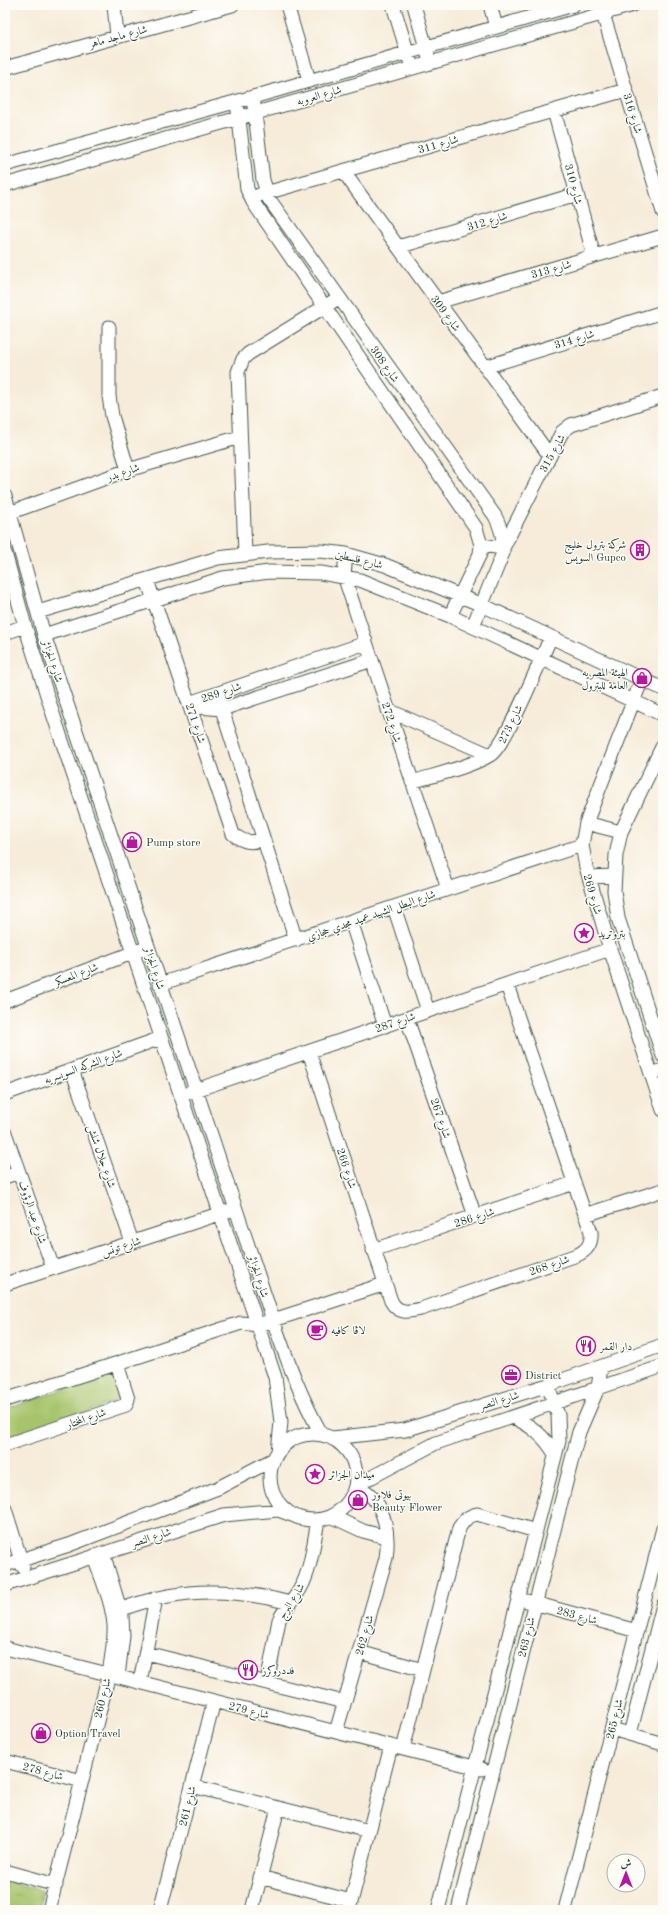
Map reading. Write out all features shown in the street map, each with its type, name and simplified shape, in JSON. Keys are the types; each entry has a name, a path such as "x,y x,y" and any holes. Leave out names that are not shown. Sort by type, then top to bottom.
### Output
{"street":[{"path":"114,5 117,36"},
{"name":"شارع ماجد ماهر","path":"5,68 232,5"},
{"path":"287,5 309,80"},
{"path":"393,5 412,68"},
{"path":"414,5 431,62"},
{"path":"490,5 496,27"},
{"name":"شارع العروبه","path":"5,165 237,102 573,5"},
{"name":"شارع العروبه","path":"5,185 633,5"},
{"name":"شارع 316","path":"603,14 663,212"},
{"name":"شارع 311","path":"250,197 626,90"},
{"name":"شارع 308","path":"253,97 263,180 266,193 273,206 446,450 495,516 501,527 504,540 499,565 473,626"},
{"name":"شارع 308","path":"237,102 247,189 250,197 431,460 476,528 481,545"},
{"name":"شارع 310","path":"554,111 594,256"},
{"name":"شارع 309","path":"343,171 550,456"},
{"name":"شارع 312","path":"398,247 576,194"},
{"name":"شارع 313","path":"438,302 663,236"},
{"path":"245,553 238,372 243,359 248,354 325,307 338,297"},
{"name":"شارع 314","path":"485,367 663,312"},
{"path":"109,327 109,396 112,416 128,470"},
{"path":"353,347 367,338"},
{"path":"390,401 404,391"},
{"name":"شارع 315","path":"503,548 562,432 571,425 663,396"},
{"name":"شارع بدر","path":"9,513 128,470 240,437"},
{"path":"431,460 446,450"},
{"name":"شارع الجزائر","path":"5,496 44,635 134,900 160,984 198,1090 273,1320 296,1384 308,1411 327,1437"},
{"path":"450,616 477,563 481,545 503,548"},
{"path":"290,551 292,571"},
{"name":"شارع فلسطين","path":"38,612 218,558 245,553 290,551 320,551 346,554 385,565 482,604 663,689"},
{"name":"شارع الجزائر","path":"5,553 25,626 275,1377 281,1422 276,1456"},
{"name":"شارع 272","path":"346,554 344,576 448,889"},
{"name":"شارع فلسطين","path":"44,635 223,578 246,574 292,571 344,576 376,586 473,626 663,715"},
{"name":"شارع 271","path":"147,580 233,834 239,839 247,842 255,842 263,839"},
{"path":"5,633 25,626"},
{"name":"شارع 273","path":"412,782 480,760 490,755 502,743 550,637"},
{"name":"شارع 289","path":"189,703 366,643"},
{"name":"شارع 289","path":"189,703 199,707 222,709 372,660"},
{"name":"شارع 269","path":"642,679 632,701 586,823 582,836 582,846 589,878 610,949 657,1072 663,1110"},
{"path":"217,694 296,940"},
{"path":"388,710 490,755"},
{"name":"شارع 269","path":"663,744 621,832 614,876 614,891 618,918 663,1054"},
{"path":"86,812 102,806"},
{"path":"586,823 621,832"},
{"name":"شارع البطل الشهيد عميد مجدي حجازي","path":"160,984 582,846"},
{"path":"589,878 614,876"},
{"path":"118,907 134,900"},
{"path":"394,907 428,1012"},
{"path":"351,921 385,1026"},
{"name":"شارع المعسكر","path":"5,1001 148,947"},
{"name":"شارع 287","path":"180,1095 610,949"},
{"name":"شارع 268","path":"385,1284 394,1307 407,1312 583,1253 590,1244 590,1232 585,1215 507,985"},
{"name":"شارع 267","path":"406,1019 475,1216"},
{"name":"شارع الشركه السويسريه","path":"5,1094 161,1038"},
{"name":"شارع 266","path":"309,1052 385,1284"},
{"name":"شارع جلال شلش","path":"72,1070 132,1242"},
{"name":"شارع عبد الرؤوف","path":"5,1133 53,1268"},
{"path":"5,1177 19,1172"},
{"name":"شارع 286","path":"374,1250 574,1183"},
{"path":"585,1215 663,1190"},
{"name":"شارع تونس","path":"5,1284 236,1209"},
{"path":"5,1400 241,1323 258,1325 385,1284"},
{"name":"شارع النصر","path":"327,1437 405,1430 548,1385 663,1345"},
{"name":"شارع المختار","path":"5,1445 126,1405 128,1399 117,1364"},
{"name":"شارع النصر","path":"356,1484 436,1443 663,1366"},
{"name":"شارع 263","path":"458,1910 579,1432 598,1388 601,1367"},
{"name":"شارع 263","path":"438,1910 555,1454 560,1428 548,1385"},
{"path":"513,1417 538,1431 555,1454"},
{"path":"325,1518 342,1509 351,1498 356,1484 356,1469 351,1457 343,1446 327,1437 302,1435 284,1445 276,1456 270,1471 270,1483 280,1505 289,1513 300,1518 325,1518 386,1537"},
{"name":"شارع النصر","path":"5,1565 69,1545 218,1488 276,1456"},
{"name":"شارع 262","path":"336,1732 386,1558 388,1546 385,1524 378,1506 366,1490 356,1484"},
{"path":"5,1509 28,1578"},
{"name":"شارع النصر","path":"5,1585 224,1515 278,1510 300,1518"},
{"path":"260,1877 350,1905 369,1831 423,1670 459,1528 463,1521 469,1516 477,1514 536,1531"},
{"name":"شارع البرج","path":"267,1683 279,1620 304,1580 325,1518"},
{"name":"شارع 265","path":"565,1910 663,1528"},
{"name":"شارع 260","path":"49,1910 82,1781 113,1675 116,1611 98,1555"},
{"path":"116,1611 156,1598 198,1592 230,1592 262,1596 290,1603"},
{"path":"140,1682 156,1598"},
{"name":"شارع 283","path":"518,1599 637,1631"},
{"name":"شارع 265","path":"630,1734 663,1605"},
{"name":"شارع 279","path":"5,1648 492,1772"},
{"path":"359,1652 423,1670"},
{"path":"146,1653 344,1702"},
{"name":"شارع 261","path":"160,1910 214,1701"},
{"path":"612,1729 663,1744"},
{"name":"شارع 278","path":"5,1761 82,1781"},
{"path":"192,1786 369,1831"},
{"path":"252,1910 278,1808"},
{"path":"5,1871 56,1885"}],"green space":[{"path":"116,1375 125,1398 5,1442 5,1409 103,1376"},
{"path":"5,1880 42,1891 41,1906 39,1910 5,1910"}],"place":[{"name":"شركة بترول خليج السويس Gupco","path":"640,550"},
{"name":"الهيئة المصريه العامة للبترول","path":"642,678"},
{"name":"Pump store","path":"132,842"},
{"name":"بتروتريد","path":"584,933"},
{"name":"لاڤا كافيه","path":"317,1330"},
{"name":"دار القمر","path":"586,1346"},
{"name":"District","path":"511,1375"},
{"name":"ميدان الجزائر","path":"315,1474"},
{"name":"بيوتى فلاور Beauty Flower","path":"358,1500"},
{"name":"فددروكرز","path":"248,1670"},
{"name":"Option Travel","path":"41,1733"}]}
